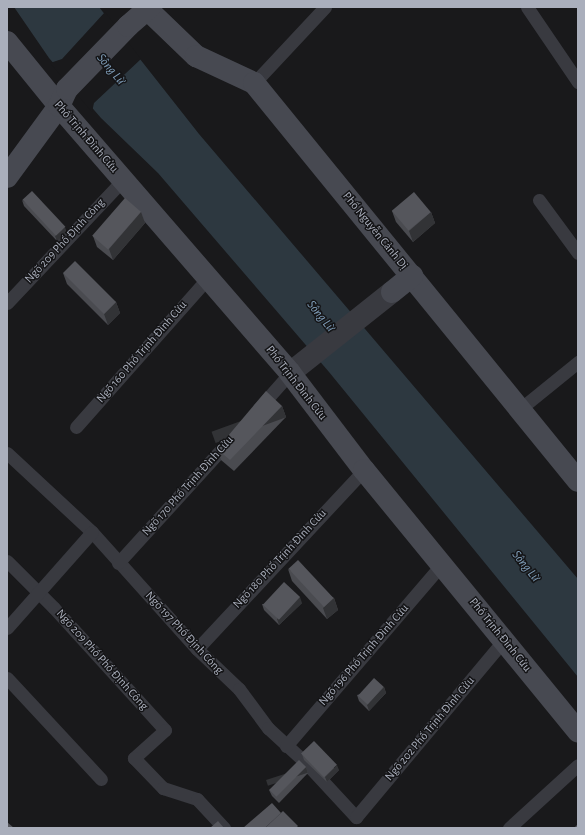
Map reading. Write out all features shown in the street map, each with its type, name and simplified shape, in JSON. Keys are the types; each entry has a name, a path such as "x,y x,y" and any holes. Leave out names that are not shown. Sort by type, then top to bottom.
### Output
{"main road":[{"name":"Phố Nguyễn Cảnh Dị","path":"147,8 196,56 254,83 578,481"},
{"path":"7,177 63,97 128,26 147,8"},
{"name":"Phố Trịnh Đình Cửu","path":"7,42 63,97 124,179 290,373 364,470 578,731"},
{"path":"392,292 412,276"}],"street":[{"path":"290,373 392,292"}],"lane":[{"path":"254,83 325,7"},
{"path":"527,7 578,82"},
{"name":"Ngõ 209 Phố Định Công","path":"7,303 124,179"},
{"path":"539,200 578,253"},
{"name":"Ngõ 160 Phố Trịnh Đình Cửu","path":"76,427 208,278"},
{"path":"520,409 578,362"},
{"path":"248,419 290,373"},
{"name":"Ngõ 170 Phố Trịnh Đình Cửu","path":"118,563 238,431"},
{"name":"Ngõ 197 Phố Định Công","path":"7,453 92,532 118,563 197,649 239,689 268,728 306,763 356,817"},
{"name":"Ngõ 180 Phố Trịnh Đình Cửu","path":"197,649 364,470"},
{"path":"7,628 92,532"},
{"name":"Ngõ 209 Phố Phố Định Công","path":"7,561 38,592 165,730 134,758 163,788 197,799 224,828"},
{"name":"Ngõ 196 Phố Trịnh Đình Cửu","path":"286,746 442,564"},
{"name":"Ngõ 202 Phố Trịnh Đình Cửu","path":"356,817 504,640"},
{"path":"7,678 101,778"},
{"path":"509,828 578,765"}],"water":[{"name":"Sông Lừ","path":"14,7 99,7 199,134 578,579 578,677 329,372 158,173 101,118 49,58"}],"pier":[{"path":"105,12 141,59 94,103 92,112 50,63 62,59"}],"building":[{"path":"32,191 65,227 56,236 22,200"},
{"path":"414,192 431,212 408,231 392,211"},
{"path":"125,198 141,212 108,250 92,236"},
{"path":"75,261 116,302 104,314 63,273"},
{"path":"266,391 282,406 230,460 217,449"},
{"path":"298,560 333,598 324,607 288,569"},
{"path":"284,582 300,597 279,620 263,605"},
{"path":"374,678 384,687 368,705 358,696"},
{"path":"314,741 337,765 324,777 301,754"},
{"path":"299,760 306,767 276,797 269,790"},
{"path":"272,803 281,813 265,828 243,828"},
{"path":"283,811 298,826 296,828 265,828"},
{"path":"218,821 224,828 210,828"},
{"path":"7,822 14,828 7,828"}]}
